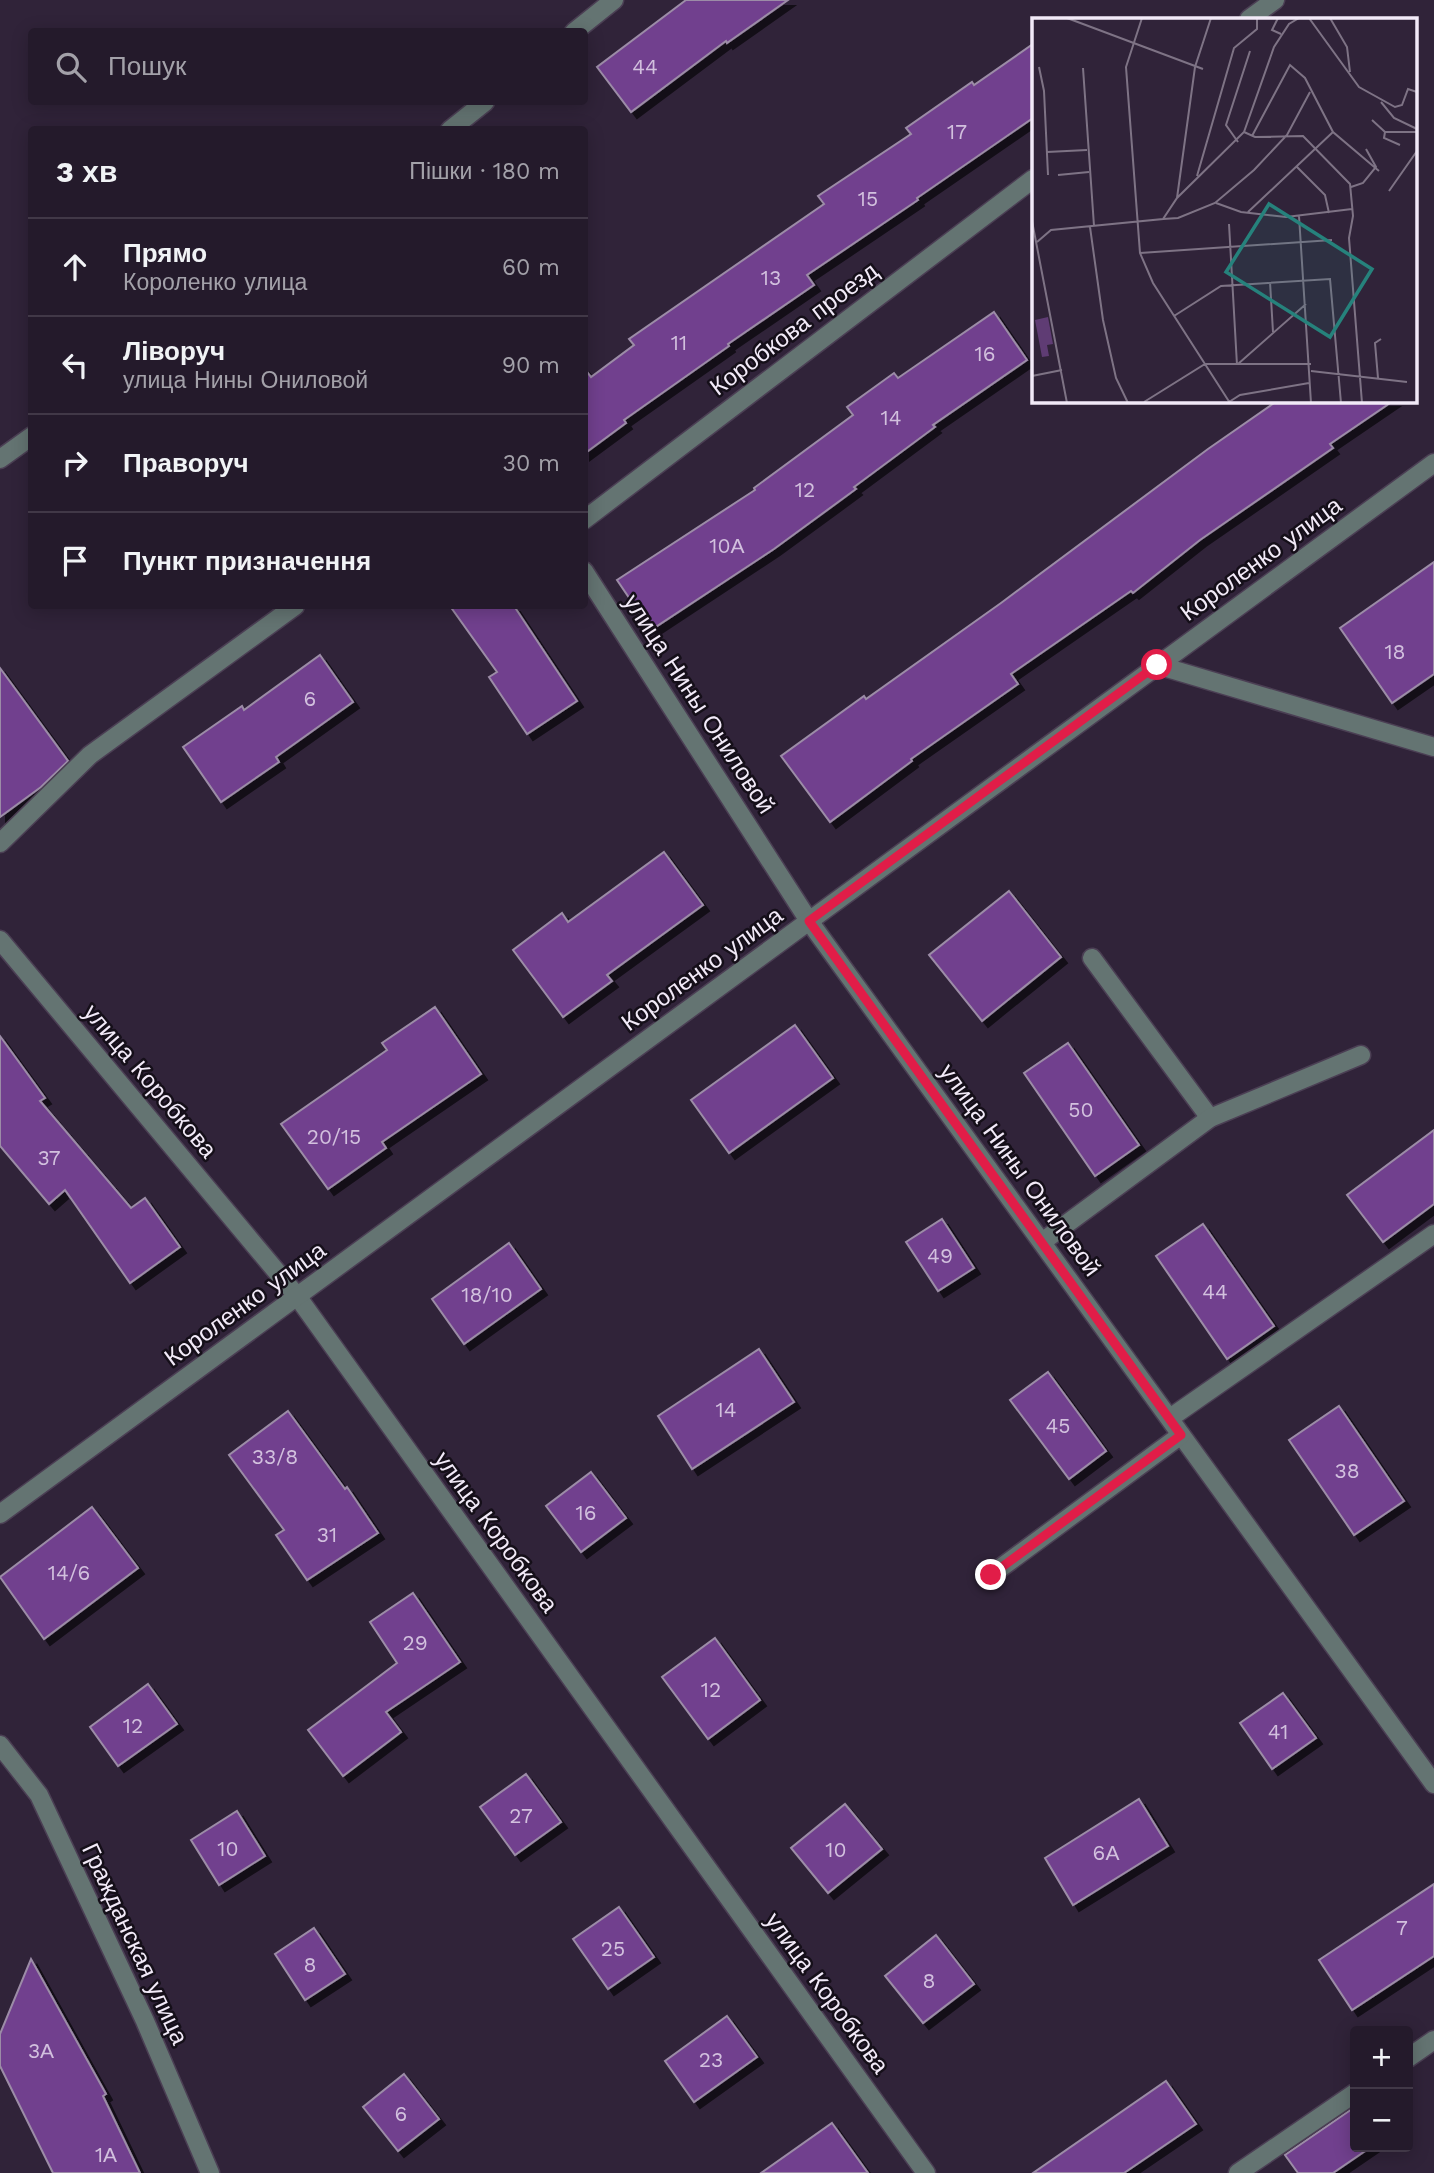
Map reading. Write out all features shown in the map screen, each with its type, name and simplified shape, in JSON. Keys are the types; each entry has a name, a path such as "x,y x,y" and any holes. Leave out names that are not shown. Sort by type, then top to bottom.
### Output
{"street":[{"path":"579,28 614,0"},
{"path":"1251,18 1275,0"},
{"path":"455,126 481,105"},
{"name":"Коробкова проезд","path":"588,517 1032,180"},
{"path":"0,458 28,439"},
{"name":"Короленко улица","path":"0,1514 1434,463"},
{"name":"улица Нины Ониловой","path":"588,577 809,921 1434,1784"},
{"path":"0,842 90,755 291,609"},
{"path":"1157,665 1434,747"},
{"name":"улица Коробкова","path":"0,940 297,1296 926,2173"},
{"path":"1092,958 1210,1118"},
{"path":"1042,1242 1210,1118 1361,1055"},
{"path":"1170,1418 1434,1234"},
{"path":"991,1575 1181,1435"},
{"name":"Гражданская улица","path":"0,1745 39,1795 145,2021 210,2173"},
{"path":"1413,2054 1434,2040"},
{"path":"1238,2173 1350,2096"}],"building":[{"path":"686,0 788,0 727,43 726,41 631,112 597,67"},
{"path":"1032,45 1032,119 807,275 814,285 624,420 626,423 588,451 588,373 591,377 634,345 629,339 824,204 818,196 911,134 906,128 972,82 974,85"},
{"path":"994,312 1027,360 933,425 935,427 854,487 856,489 774,549 651,630 617,580 755,490 754,488 853,415 847,407 894,373 898,378"},
{"path":"1276,402 1392,402 1330,444 1333,448 1200,540 1133,593 1131,591 1011,674 1018,684 911,759 912,761 830,822 781,756 1001,603"},
{"path":"1434,562 1434,674 1392,703 1340,628"},
{"path":"452,609 516,609 577,701 527,734 489,677 497,672"},
{"path":"320,655 353,702 276,757 279,762 221,802 183,747 242,706 244,710"},
{"path":"0,668 68,761 41,787 0,817"},
{"path":"664,852 703,905 607,975 612,981 563,1017 513,950 562,913 568,922"},
{"path":"1009,891 1061,957 982,1021 929,955"},
{"path":"435,1007 481,1074 382,1142 386,1148 328,1189 281,1124 387,1050 382,1043"},
{"path":"795,1025 833,1078 729,1153 691,1100"},
{"path":"0,1036 45,1098 40,1101 131,1208 145,1198 180,1247 130,1283 65,1190 49,1204 0,1146"},
{"path":"1068,1043 1139,1145 1095,1176 1024,1073"},
{"path":"1434,1130 1434,1204 1383,1242 1347,1195"},
{"path":"942,1219 974,1268 938,1291 906,1242"},
{"path":"1203,1224 1274,1326 1227,1359 1156,1256"},
{"path":"509,1243 541,1289 464,1344 432,1299"},
{"path":"759,1349 794,1402 692,1469 658,1416"},
{"path":"1048,1372 1106,1451 1069,1479 1010,1400"},
{"path":"1339,1406 1404,1501 1354,1535 1289,1440"},
{"path":"288,1411 345,1489 347,1487 378,1533 307,1580 276,1535 284,1530 229,1455"},
{"path":"591,1472 626,1518 581,1552 546,1506"},
{"path":"92,1507 138,1568 44,1639 0,1577"},
{"path":"413,1593 460,1662 386,1712 401,1732 343,1776 308,1730 397,1663 370,1622"},
{"path":"715,1638 760,1700 708,1739 662,1677"},
{"path":"148,1684 177,1724 118,1766 90,1727"},
{"path":"1283,1693 1316,1738 1272,1769 1240,1723"},
{"path":"526,1774 561,1822 515,1855 480,1807"},
{"path":"1139,1799 1168,1846 1073,1905 1045,1858"},
{"path":"845,1804 882,1849 828,1893 791,1848"},
{"path":"237,1811 265,1856 219,1885 191,1840"},
{"path":"1434,1884 1434,1956 1352,2010 1319,1960"},
{"path":"619,1907 654,1957 608,1989 573,1939"},
{"path":"314,1928 345,1974 305,2000 275,1954"},
{"path":"936,1935 974,1984 923,2023 885,1976"},
{"path":"31,1959 106,2094 103,2096 140,2173 53,2173 0,2066 0,2034"},
{"path":"727,2016 757,2057 694,2102 665,2061"},
{"path":"404,2074 439,2119 398,2151 363,2107"},
{"path":"1166,2081 1196,2124 1124,2173 1033,2173"},
{"path":"1350,2110 1350,2152 1364,2152 1333,2173 1298,2173 1285,2155"},
{"path":"832,2123 868,2173 761,2173"}],"route":[{"path":"991,1575 1181,1435 809,921 1157,665"}]}
